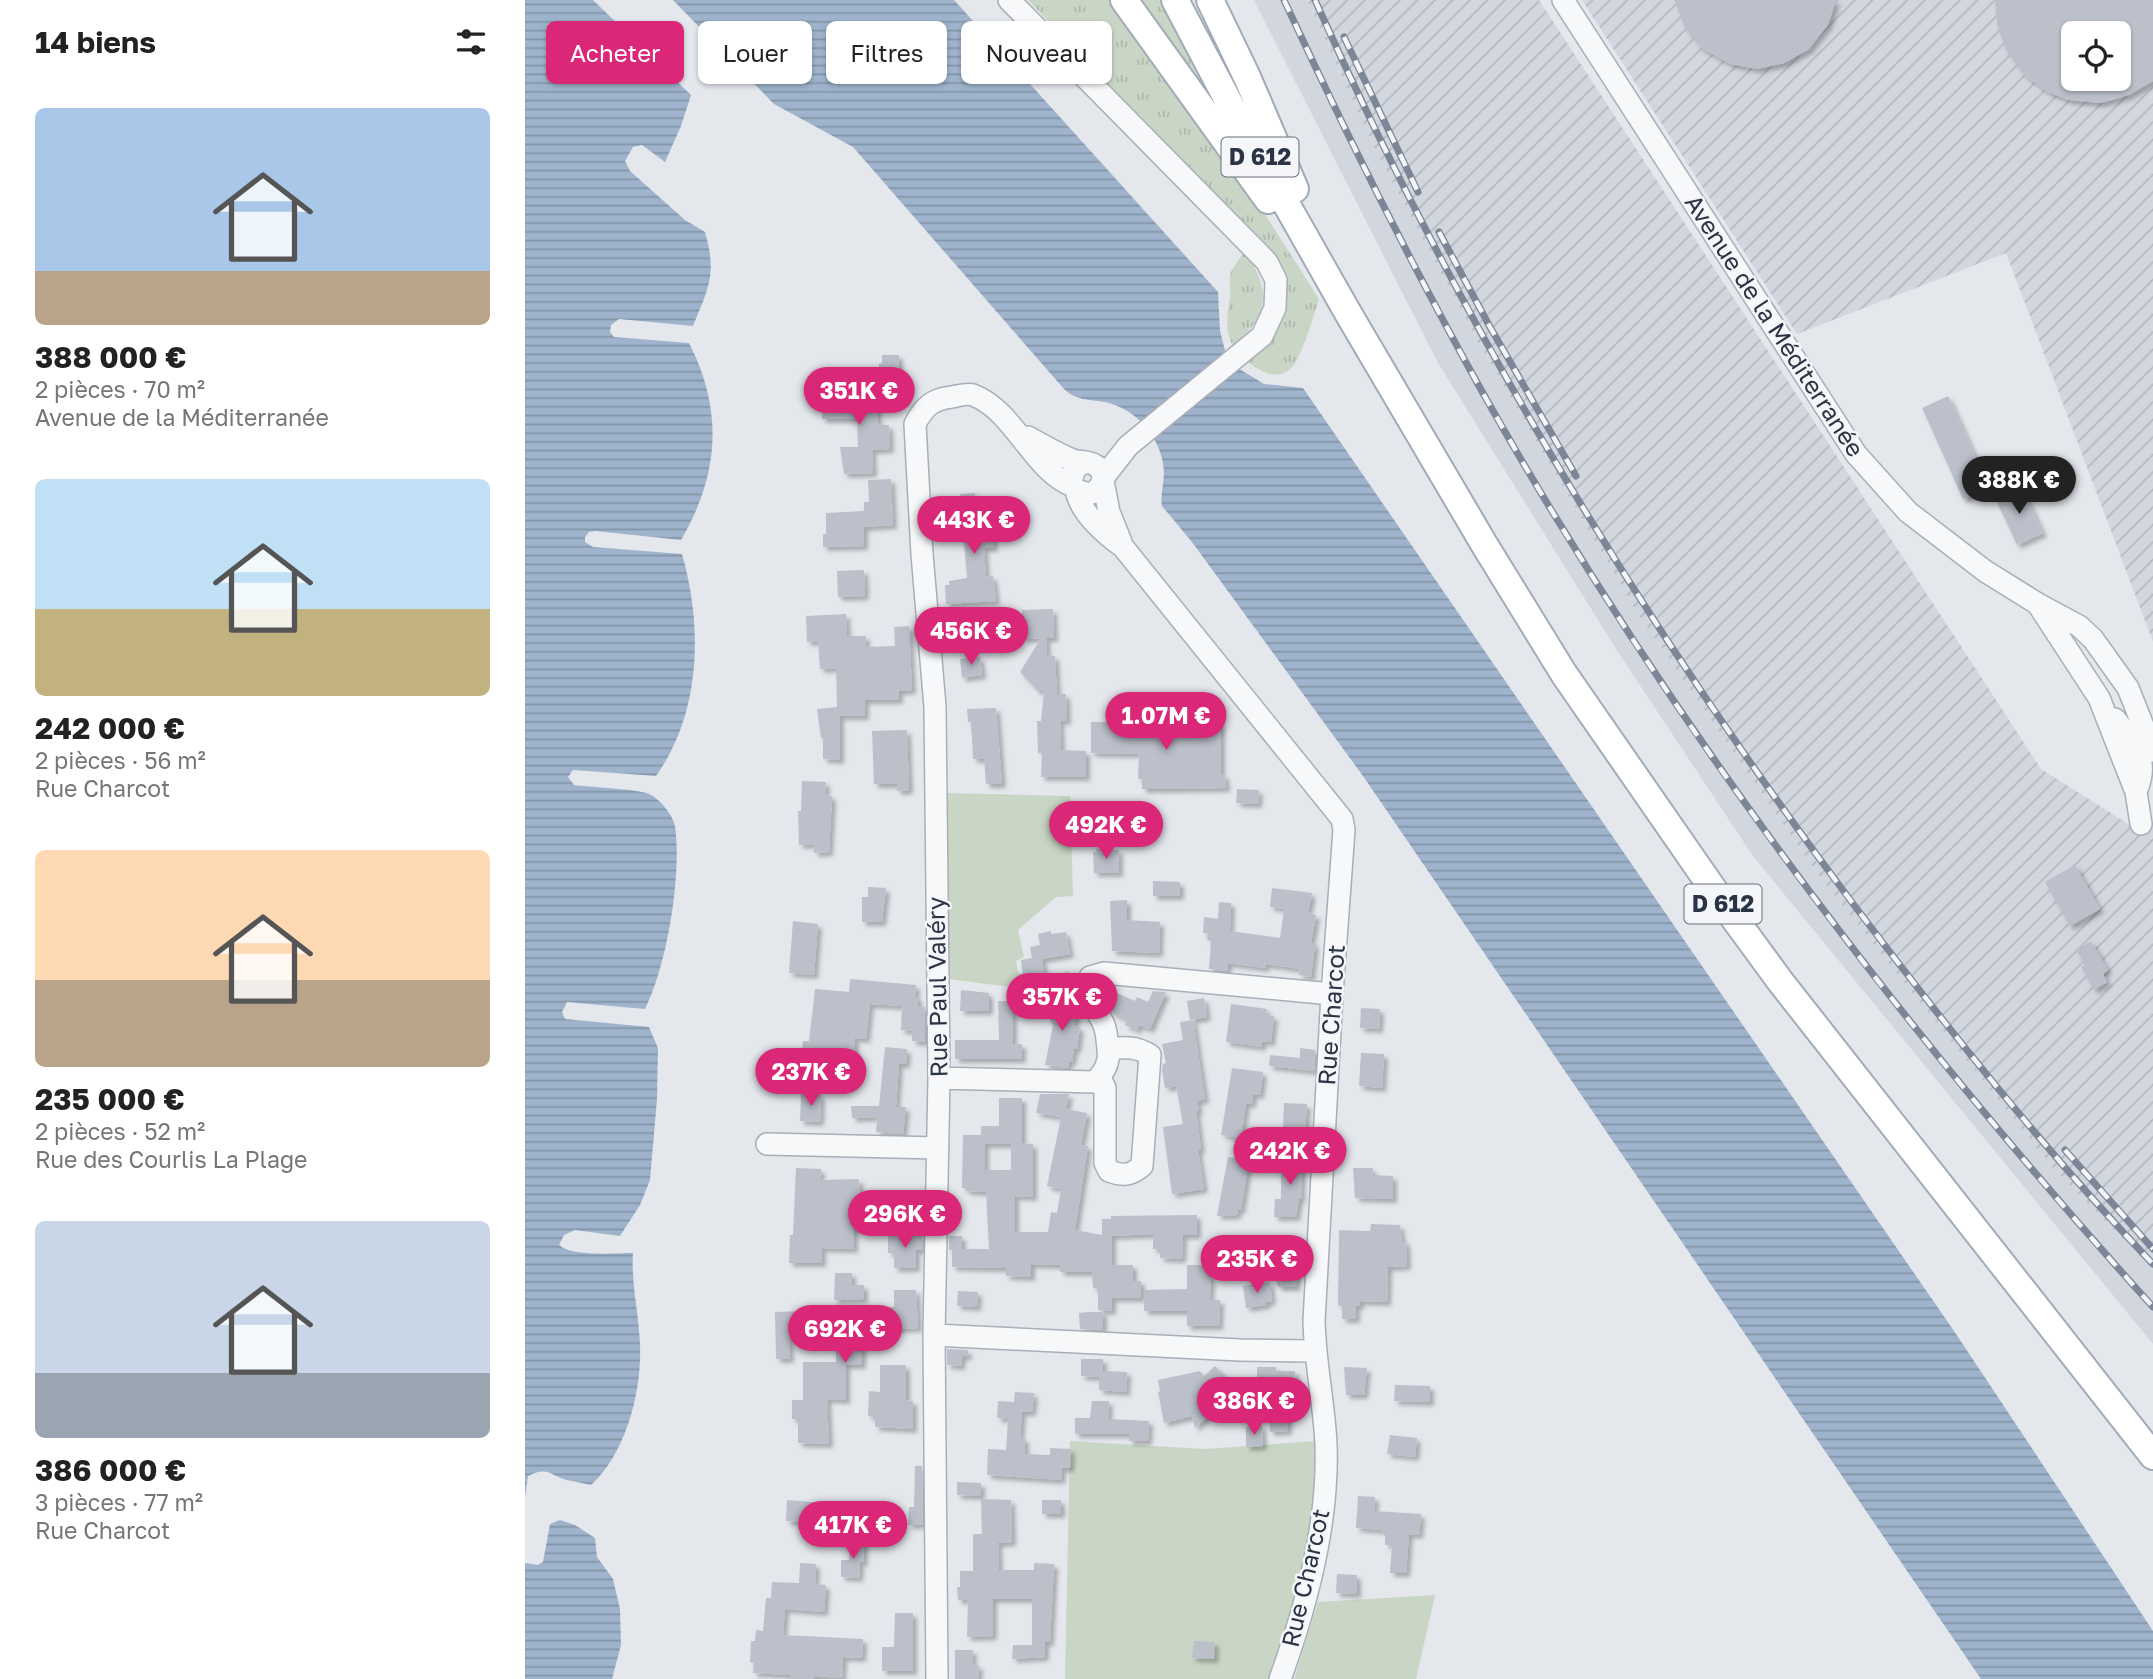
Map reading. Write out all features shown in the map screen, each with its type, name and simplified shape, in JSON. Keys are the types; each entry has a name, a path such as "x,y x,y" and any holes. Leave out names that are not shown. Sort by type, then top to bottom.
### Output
{"main road":[{"path":"1124,0 1348,313"},
{"name":"D 612","path":"1175,0 1233,110 1348,313 1564,674 1780,981 2153,1457"},
{"path":"1209,0 1247,77 1348,313"}],"street":[{"path":"1009,0 1267,262 1276,280 1275,309 1262,336 1094,471 1098,490 1089,495 1074,488"},
{"name":"Avenue de la Méditerranée","path":"1563,0 1856,454 1908,512 1985,571 2079,626 2093,639 2128,688 2150,759 2136,792"},
{"name":"Rue Paul Valéry","path":"937,1679 934,1335 939,1078 935,707 922,554 915,424 922,411 934,400 971,394 991,405 1048,468 1074,488"},
{"name":"Rue Paul Valéry","path":"1017,431 1094,471"},
{"name":"Rue Charcot","path":"1094,471 1123,547"},
{"name":"Rue Charcot","path":"1074,488 1079,502 1108,536 1123,547 1342,819 1345,844 1332,994 1314,1321 1326,1441 1326,1485 1318,1542 1306,1595 1280,1679"},
{"name":"Avenue de la Méditerranée","path":"2038,604 2099,698 2150,759"},
{"name":"Avenue de la Méditerranée","path":"2099,698 2136,792 2141,824"},
{"path":"939,1078 1064,1081 1084,1084 1095,1082 1105,1072 1108,1049 1105,1028 1087,992 1086,984 1090,977 1104,974 1332,994"},
{"path":"1100,1077 1105,1088 1105,1163 1109,1171 1123,1175 1133,1173 1142,1166 1150,1055 1141,1049 1108,1049"},
{"path":"767,1144 938,1148"},
{"path":"934,1335 1240,1350 1315,1351"}],"shaded area":[{"path":"1254,0 1307,0 1375,149 1479,344 1638,614 1819,876 2053,1167 2153,1270 2153,1344 1753,856 1618,652 1438,363"},
{"path":"1307,0 1539,0 2041,769 2130,825 2153,822 2153,1270 2053,1168 1819,876 1638,614 1479,344 1375,149"},
{"path":"1582,0 2153,0 2153,642 2006,253 1797,334"}],"green space":[{"path":"1028,0 1109,0 1266,216 1319,299 1303,347 1287,372 1271,374 1249,363 1234,348 1228,330 1230,275 1244,252 1257,272 1263,293 1260,314 1245,334 1260,350 1279,324 1286,298 1285,284 1281,271 1265,243 1108,84 1112,84 1112,21 1048,21"},
{"path":"1133,0 1163,0 1216,106"},
{"path":"947,793 1070,796 1073,896 1056,897 1018,930 1024,957 1016,961 1018,973 1041,978 1069,971 1072,983 1041,991 948,979"},
{"path":"1070,1441 1204,1449 1316,1441 1317,1502 1313,1532 1300,1591 1273,1679 1065,1679"},
{"path":"1435,1595 1416,1679 1294,1679 1318,1602"}],"water":[{"path":"525,0 593,0 615,21 546,21 546,84 680,84 691,95 665,162 642,145 633,147 625,161 630,171 685,220 705,232 711,270 707,290 693,326 619,319 611,325 610,332 614,337 689,343 708,393 712,443 703,491 681,540 595,531 589,532 585,537 585,542 593,547 682,554 693,611 694,669 682,725 656,776 573,770 568,777 574,785 635,791 657,799 674,822 676,869 666,945 645,1009 567,1002 562,1012 565,1019 649,1027 658,1048 650,1180 640,1205 620,1236 575,1230 564,1235 559,1245 584,1253 633,1253 640,1345 635,1401 614,1456 591,1485 540,1472 528,1476 525,1497"},
{"path":"673,0 954,0 973,21 961,21 961,84 1030,84 1218,292 1220,331 1228,362 1264,384 1303,388 1954,1331 2153,1631 2153,1679 1981,1679 1363,776 1192,542 1162,506 1162,460 1146,427 1128,411 1105,402 1078,398 1064,389 853,147 774,104 755,84 812,84 812,21 698,21 698,26"},
{"path":"560,1520 575,1525 595,1538 597,1557 613,1579 620,1609 621,1645 612,1679 525,1679 525,1563 538,1565 543,1562 550,1524"}],"building":[{"path":"1674,0 1836,0 1828,25 1808,50 1784,63 1757,69 1730,64 1701,48 1685,28"},
{"path":"1995,0 2153,0 2153,81 2129,95 2101,103 2068,100 2046,91 2024,75 2006,50 1997,25"},
{"path":"882,355 899,355 897,380 879,381"},
{"path":"876,385 878,423 889,425 890,449 872,450 873,473 844,474 840,447 858,447 857,419 822,419 821,397 855,395 847,387"},
{"path":"1948,396 1989,487 1963,499 1922,408"},
{"path":"891,479 893,525 864,527 864,546 823,547 826,513 864,511 864,502 869,502 868,480"},
{"path":"2021,486 2043,533 2017,545 1995,498"},
{"path":"975,493 976,506 988,505 990,514 994,548 984,548 986,577 993,576 996,601 946,604 945,585 949,585 949,581 967,578 960,494"},
{"path":"864,570 865,596 838,597 837,571"},
{"path":"1053,609 1054,638 1046,638 1047,659 1047,655 1055,656 1057,694 1066,694 1067,721 1060,720 1061,750 1086,751 1086,777 1041,777 1042,753 1038,753 1037,721 1041,721 1044,691 1038,691 1020,672 1041,638 1023,639 1022,610"},
{"path":"846,614 847,636 866,636 866,647 895,646 894,627 909,626 912,690 899,691 899,700 865,700 865,716 840,716 840,760 823,759 823,738 817,709 837,707 836,668 820,669 818,641 807,642 806,616"},
{"path":"980,657 982,675 962,678 960,659"},
{"path":"996,708 1002,784 986,784 984,759 973,759 971,722 968,722 967,709"},
{"path":"1091,722 1221,723 1221,775 1225,775 1226,788 1142,789 1142,779 1138,779 1139,754 1091,753"},
{"path":"907,730 909,790 897,791 897,784 874,784 872,731"},
{"path":"802,781 826,782 825,795 832,796 829,852 814,853 814,844 799,845 798,811 801,811"},
{"path":"1237,789 1259,790 1258,804 1236,803"},
{"path":"1096,849 1119,850 1119,873 1094,873 1093,852 1097,852"},
{"path":"2075,865 2100,909 2070,926 2045,882"},
{"path":"1153,881 1180,882 1180,896 1153,896"},
{"path":"868,887 886,888 882,922 862,922 862,897 868,897"},
{"path":"1272,888 1312,893 1308,913 1316,915 1311,943 1315,944 1311,977 1299,975 1300,969 1266,964 1265,968 1228,963 1227,971 1209,969 1211,941 1207,940 1208,933 1203,933 1204,917 1218,919 1219,902 1231,903 1230,931 1280,938 1284,909 1270,907"},
{"path":"1127,900 1127,920 1160,922 1159,953 1112,951 1110,901"},
{"path":"793,921 818,924 814,975 789,973"},
{"path":"1051,931 1051,934 1066,932 1070,954 1042,959 1044,972 1023,976 1021,960 1032,958 1030,947 1040,945 1038,934"},
{"path":"2091,941 2108,970 2103,974 2107,982 2094,990 2081,967 2085,965 2076,950"},
{"path":"850,979 916,985 918,1007 925,1007 925,1042 912,1041 912,1021 911,1031 901,1030 902,1006 870,1004 866,1039 855,1038 854,1053 833,1051 833,1056 802,1054 803,1041 809,1041 815,989 849,992"},
{"path":"961,990 989,993 989,1011 960,1011"},
{"path":"1153,991 1166,992 1150,1029 1139,1025 1137,1030 1125,1025 1127,1020 1113,1013 1110,1008 1116,993 1135,1001 1137,997 1148,1002"},
{"path":"1066,994 1076,1015 1074,1026 1080,1027 1077,1049 1074,1049 1068,1068 1045,1065 1053,1025 1043,1006"},
{"path":"1204,998 1207,1017 1190,1020 1187,1001"},
{"path":"998,1001 1013,1001 1013,1044 1022,1044 1022,1059 955,1059 955,1040 999,1040"},
{"path":"1231,1004 1267,1009 1266,1015 1274,1016 1271,1042 1262,1041 1262,1047 1226,1042"},
{"path":"1361,1008 1380,1009 1379,1029 1360,1028"},
{"path":"1193,1020 1205,1099 1197,1101 1199,1110 1196,1111 1204,1189 1172,1194 1163,1127 1183,1124 1176,1086 1165,1088 1162,1069 1166,1063 1162,1044 1183,1040 1180,1022"},
{"path":"885,1047 907,1049 906,1064 899,1064 896,1107 906,1107 903,1134 876,1132 877,1117 852,1118 851,1106 879,1106"},
{"path":"1300,1048 1315,1050 1314,1071 1269,1066 1270,1055 1300,1058"},
{"path":"1361,1053 1384,1054 1382,1088 1359,1086"},
{"path":"1232,1068 1263,1072 1260,1095 1253,1094 1252,1104 1246,1103 1241,1138 1221,1135"},
{"path":"801,1094 821,1095 820,1122 800,1121"},
{"path":"1040,1094 1069,1094 1066,1109 1087,1113 1081,1145 1088,1146 1075,1230 1102,1235 1102,1219 1111,1219 1111,1216 1197,1215 1197,1235 1183,1235 1182,1259 1160,1258 1160,1249 1153,1249 1153,1234 1109,1236 1112,1236 1112,1265 1133,1265 1133,1281 1141,1281 1141,1298 1112,1298 1112,1311 1098,1310 1098,1288 1093,1288 1092,1272 1060,1272 1060,1265 1031,1264 1031,1277 1006,1276 1006,1268 952,1267 949,1236 962,1236 962,1249 989,1249 986,1192 966,1191 966,1188 962,1188 963,1135 981,1135 981,1126 999,1126 999,1098 1022,1098 1022,1143 1033,1144 1033,1197 1015,1196 1015,1232 1048,1232 1051,1212 1057,1213 1061,1189 1047,1186 1061,1117 1036,1113","holes":["985,1144 1011,1144 1011,1170 985,1170"]},
{"path":"1284,1103 1307,1104 1305,1131 1283,1129"},
{"path":"1281,1156 1302,1156 1301,1199 1296,1217 1274,1217 1275,1199 1281,1199"},
{"path":"1228,1157 1249,1160 1241,1210 1238,1209 1237,1215 1217,1216"},
{"path":"796,1168 821,1169 820,1180 859,1179 860,1212 891,1212 891,1227 854,1227 854,1249 822,1248 822,1263 789,1263"},
{"path":"1353,1168 1373,1168 1372,1175 1393,1176 1393,1199 1355,1198"},
{"path":"1371,1224 1400,1225 1402,1241 1406,1241 1407,1266 1388,1267 1387,1302 1360,1301 1360,1306 1356,1306 1356,1319 1342,1319 1342,1306 1338,1306 1339,1230 1370,1231"},
{"path":"923,1235 923,1250 916,1250 916,1268 894,1268 894,1253 888,1253 888,1236"},
{"path":"1284,1254 1297,1255 1296,1287 1278,1287 1274,1269 1284,1270"},
{"path":"1187,1265 1208,1265 1208,1276 1211,1276 1210,1300 1220,1300 1219,1326 1187,1326 1187,1311 1144,1311 1144,1290 1187,1289"},
{"path":"835,1273 852,1273 852,1285 864,1285 864,1299 834,1300"},
{"path":"1270,1282 1272,1301 1266,1302 1266,1305 1246,1308 1243,1286"},
{"path":"894,1290 916,1290 918,1328 862,1330 862,1365 846,1365 846,1400 827,1399 829,1444 798,1443 798,1419 792,1419 792,1400 803,1400 803,1362 836,1362 836,1325 858,1324 858,1309 894,1307"},
{"path":"958,1291 978,1292 977,1307 957,1306"},
{"path":"806,1311 806,1330 789,1330 790,1359 776,1359 775,1312"},
{"path":"1103,1312 1103,1330 1080,1329 1079,1313"},
{"path":"947,1349 968,1350 968,1356 962,1356 961,1366 947,1365"},
{"path":"1081,1359 1103,1359 1103,1371 1127,1372 1126,1392 1099,1390 1099,1377 1081,1376"},
{"path":"880,1365 906,1365 906,1400 913,1401 913,1429 875,1427 875,1417 868,1416 869,1391 880,1392"},
{"path":"1215,1366 1226,1377 1208,1394 1231,1394 1195,1428 1192,1416 1164,1423 1158,1380 1200,1371 1204,1376"},
{"path":"1257,1367 1295,1371 1296,1387 1286,1387 1288,1431 1270,1432 1268,1399 1257,1400"},
{"path":"1344,1367 1367,1368 1364,1395 1346,1395"},
{"path":"1395,1385 1430,1386 1430,1402 1394,1401"},
{"path":"1015,1392 1034,1393 1032,1412 1022,1412 1020,1438 1025,1438 1025,1454 1050,1455 1050,1448 1071,1449 1070,1468 1062,1468 1061,1480 987,1475 988,1449 1006,1450 1008,1419 997,1418 998,1401 1014,1402"},
{"path":"1092,1401 1109,1401 1108,1419 1149,1421 1148,1441 1129,1441 1129,1434 1075,1434 1075,1418 1090,1418"},
{"path":"1262,1426 1263,1446 1246,1447 1246,1427"},
{"path":"1390,1435 1417,1438 1415,1457 1387,1454"},
{"path":"915,1466 922,1466 923,1525 908,1525 909,1507 914,1507"},
{"path":"957,1482 981,1483 981,1496 957,1495"},
{"path":"1358,1496 1375,1497 1374,1511 1421,1514 1419,1535 1409,1534 1406,1573 1390,1573 1392,1545 1385,1545 1385,1532 1356,1528"},
{"path":"981,1499 1011,1500 1012,1542 998,1543 999,1570 1034,1570 1034,1563 1054,1564 1050,1642 1045,1642 1045,1657 1012,1659 1013,1645 1032,1645 1032,1599 993,1599 993,1636 967,1637 968,1600 958,1600 957,1587 960,1587 960,1571 973,1571 973,1534 982,1534"},
{"path":"787,1500 837,1504 836,1520 826,1519 825,1524 786,1521"},
{"path":"1042,1500 1061,1500 1061,1514 1042,1514"},
{"path":"850,1541 864,1542 864,1562 860,1562 859,1578 841,1577 841,1560 849,1560"},
{"path":"800,1563 816,1564 815,1584 826,1585 824,1612 785,1609 783,1635 863,1639 862,1658 843,1657 842,1678 814,1676 814,1679 790,1679 791,1675 753,1673 754,1663 750,1662 751,1641 755,1641 756,1630 763,1631 766,1598 771,1598 772,1582 799,1583"},
{"path":"1337,1574 1357,1575 1357,1594 1336,1593"},
{"path":"895,1613 913,1613 913,1671 882,1671 882,1647 894,1647"},
{"path":"1194,1641 1215,1642 1214,1659 1192,1658"},
{"path":"955,1650 973,1650 972,1665 979,1665 978,1679 955,1679"}],"railway":[{"path":"1284,0 1380,199 1457,346 1556,517 1631,637 1793,870 1879,982 2059,1201 2153,1307"},
{"path":"1315,0 1371,120 1493,354 1628,580 1701,691 1776,799 1925,998 2036,1134 2153,1264"},
{"path":"1344,37 1418,192"},
{"path":"1439,232 1576,476"},
{"path":"2065,1150 2153,1249"}]}
